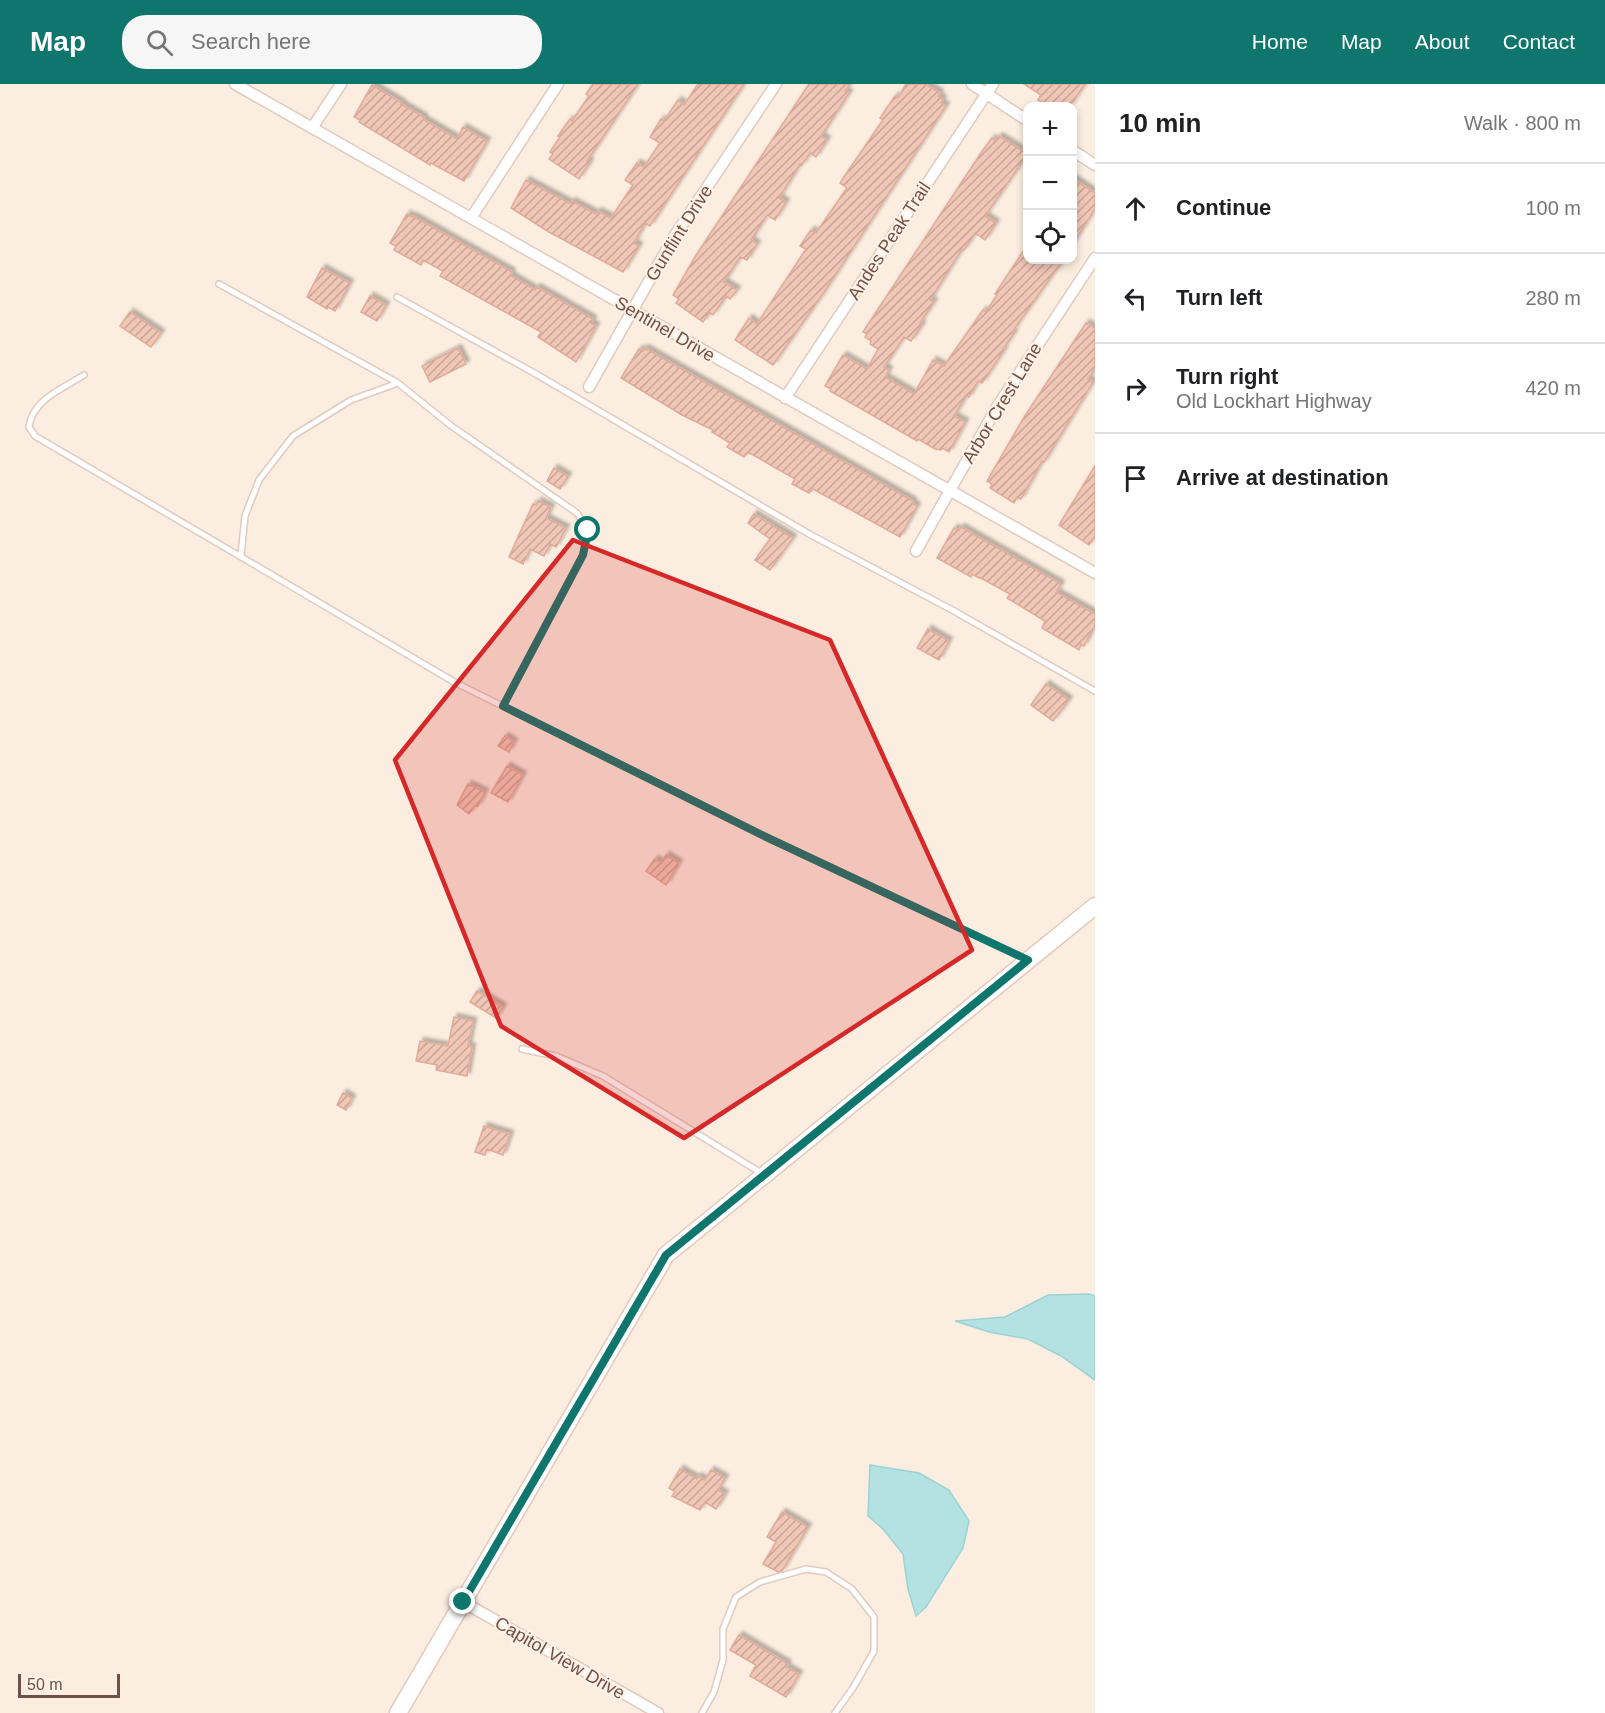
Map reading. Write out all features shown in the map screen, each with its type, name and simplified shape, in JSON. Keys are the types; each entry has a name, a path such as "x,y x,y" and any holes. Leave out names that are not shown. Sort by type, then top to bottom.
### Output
{"street":[{"name":"Sentinel Drive","path":"235,84 1095,573"},
{"path":"312,128 341,84"},
{"path":"471,218 558,84"},
{"name":"Gunflint Drive","path":"589,387 675,235 776,84"},
{"path":"972,84 990,89 1023,117"},
{"name":"Andes Peak Trail","path":"785,398 990,89"},
{"path":"1077,153 1095,165"},
{"name":"Arbor Crest Lane","path":"916,551 1005,393 1095,258"},
{"path":"398,1713 666,1255 1095,906"},
{"name":"Capitol View Drive","path":"463,1602 658,1713"}],"lane":[{"path":"219,284 398,383 450,425 577,513 588,530 583,555 503,706"},
{"path":"397,297 536,374 811,535 954,611 1095,691"},
{"path":"84,375 34,409 29,428 34,436 447,677 762,835 1028,960"},
{"path":"241,555 245,516 259,480 294,436 351,400 398,383"},
{"path":"522,1049 556,1056 603,1076 764,1174"},
{"path":"702,1713 714,1692 723,1660 723,1629 736,1597 760,1582 806,1569 826,1572 852,1589 874,1617 874,1651 853,1688 835,1713"}],"highlighted area":[{"path":"573,540 830,640 972,950 684,1138 501,1026 395,760"}],"water":[{"path":"1089,1294 1095,1296 1095,1380 1061,1356 1028,1339 989,1332 955,1321 1005,1317 1048,1295"},
{"path":"870,1465 919,1473 949,1490 969,1521 963,1548 926,1607 916,1616 908,1589 903,1554 883,1529 868,1516"}],"building":[{"path":"593,84 638,84 587,161 590,162 579,179 549,159 553,154 550,152 560,137 558,136 570,119 572,121 589,96 586,94"},
{"path":"698,84 744,84 650,226 645,223 634,243 639,246 623,272 549,232 511,208 526,180 571,204 572,201 596,214 598,211 611,218 633,185 625,180 637,163 644,167 660,143 650,137 661,119 664,121 678,100 684,105"},
{"path":"809,84 850,84 845,91 849,93 821,136 827,140 816,157 810,153 802,165 800,164 779,198 786,202 775,220 767,215 751,240 757,244 747,260 740,257 724,282 737,290 730,299 726,296 713,315 709,312 703,322 676,303 679,299 673,295 695,257"},
{"path":"906,84 925,84 940,93 938,96 943,99 941,103 946,106 824,292 773,365 735,340 749,318 757,324 806,249 800,246 811,230 816,233 847,188 840,183 883,120 880,118 895,96 898,98"},
{"path":"1024,84 1085,84 1073,102 1041,102 1038,100 1041,95"},
{"path":"372,85 457,139 463,127 487,141 464,181 431,163 430,165 354,117"},
{"path":"999,136 1023,151 1023,160 985,216 996,223 985,240 975,233 964,250 962,249 930,300 934,302 920,323 922,325 911,341 904,337 884,367 889,370 885,377 914,394 933,360 944,366 983,310 986,312 1023,252 1023,264 1060,264 1012,332 1014,333 985,379 982,383 978,381 954,416 965,422 949,452 942,448 941,450 935,449 918,439 917,441 825,386 843,355 867,369 878,349 870,344 871,341 865,337 867,334 863,332 981,153 992,138 996,141"},
{"path":"1077,181 1095,193 1095,209 1077,237"},
{"path":"407,214 512,272 510,275 535,290 537,287 593,319 591,323 596,326 576,362 538,337 541,332 440,276 443,271 423,260 421,265 394,250 396,246 390,243"},
{"path":"322,268 350,283 335,311 307,297"},
{"path":"370,296 386,305 377,321 361,312"},
{"path":"130,312 161,333 151,347 120,326"},
{"path":"1086,323 1095,328 1095,369 1088,379 1093,382 1044,462 1042,461 1021,499 1017,497 1014,503 990,488 992,484 987,481 1023,419"},
{"path":"458,348 466,364 430,382 422,366"},
{"path":"645,348 913,501 912,503 917,506 900,537 813,489 809,493 792,484 795,479 748,452 744,457 727,447 730,443 712,432 713,430 682,415 621,378 639,349 643,351"},
{"path":"1095,466 1095,536 1089,545 1059,525"},
{"path":"554,468 568,476 560,489 547,481"},
{"path":"538,501 551,507 546,518 566,528 556,547 550,544 544,556 530,549 523,564 509,557 533,504 536,505"},
{"path":"754,514 793,538 770,570 755,560 770,539 748,523"},
{"path":"961,527 1061,584 1056,592 1095,614 1095,625 1084,646 1081,644 1079,650 1042,628 1045,621 1007,598 1010,594 979,577 972,574 971,577 937,558 954,528 959,530"},
{"path":"928,629 949,641 939,660 917,648"},
{"path":"1046,684 1069,700 1053,721 1031,705"},
{"path":"505,736 514,742 509,752 498,746"},
{"path":"507,766 523,775 508,802 491,793"},
{"path":"468,784 485,792 478,806 476,805 469,814 457,805"},
{"path":"666,855 679,863 666,885 646,871 655,859 661,863"},
{"path":"477,991 503,1007 496,1018 470,1002"},
{"path":"454,1017 473,1021 468,1046 472,1047 467,1076 436,1070 437,1065 416,1061 420,1041 448,1046"},
{"path":"343,1093 352,1098 346,1110 337,1105"},
{"path":"484,1126 510,1134 503,1155 487,1149 485,1155 475,1152"},
{"path":"680,1469 697,1479 698,1476 705,1480 711,1470 725,1478 718,1490 725,1494 716,1509 705,1502 700,1510 672,1496 675,1492 669,1488"},
{"path":"782,1512 808,1527 782,1571 778,1572 763,1564 776,1542 767,1537"},
{"path":"739,1635 788,1664 786,1667 799,1674 786,1697 750,1676 756,1665 730,1650"}],"route":[{"path":"463,1602 666,1255 1028,960 762,835 503,706 583,555 588,530"}]}
